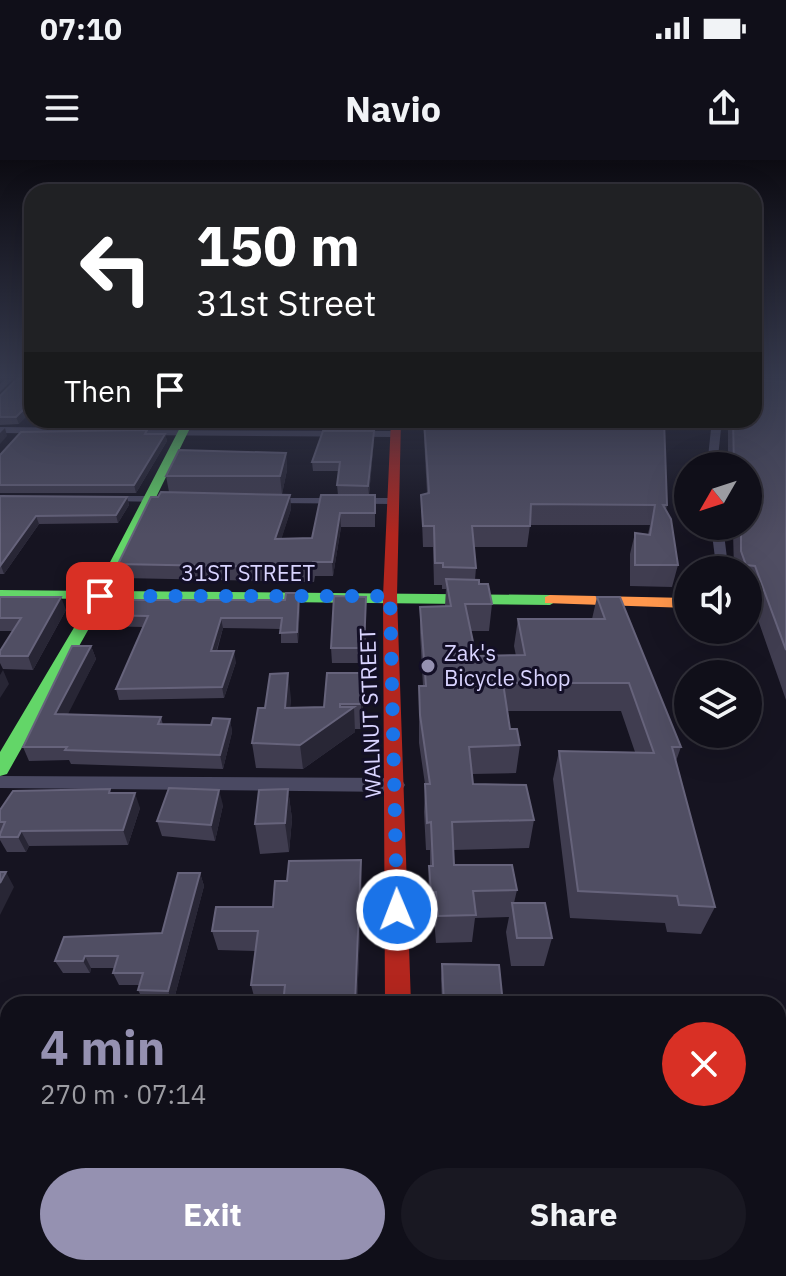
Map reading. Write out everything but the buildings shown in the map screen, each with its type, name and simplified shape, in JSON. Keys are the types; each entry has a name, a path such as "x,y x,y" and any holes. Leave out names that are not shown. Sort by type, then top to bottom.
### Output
{"street":[{"path":"57,431 106,432"},
{"path":"121,432 131,431"},
{"path":"0,769 100,596 183,431"},
{"name":"WALNUT STREET","path":"396,431 390,596 398,996"},
{"path":"714,452 716,431"},
{"path":"89,498 179,499"},
{"path":"256,500 393,501"},
{"name":"31ST STREET","path":"0,594 390,596 674,603"},
{"path":"0,782 396,785"}],"traffic: fast":[{"path":"0,769 100,596 183,431"},
{"path":"0,594 550,600"}],"traffic: slow":[{"path":"550,600 674,603"}],"traffic: jam":[{"path":"396,431 390,596 398,996"}],"place":[{"name":"Zak's Bicycle Shop","path":"428,666"}],"route":[{"path":"100,596 390,596 397,910"}]}
